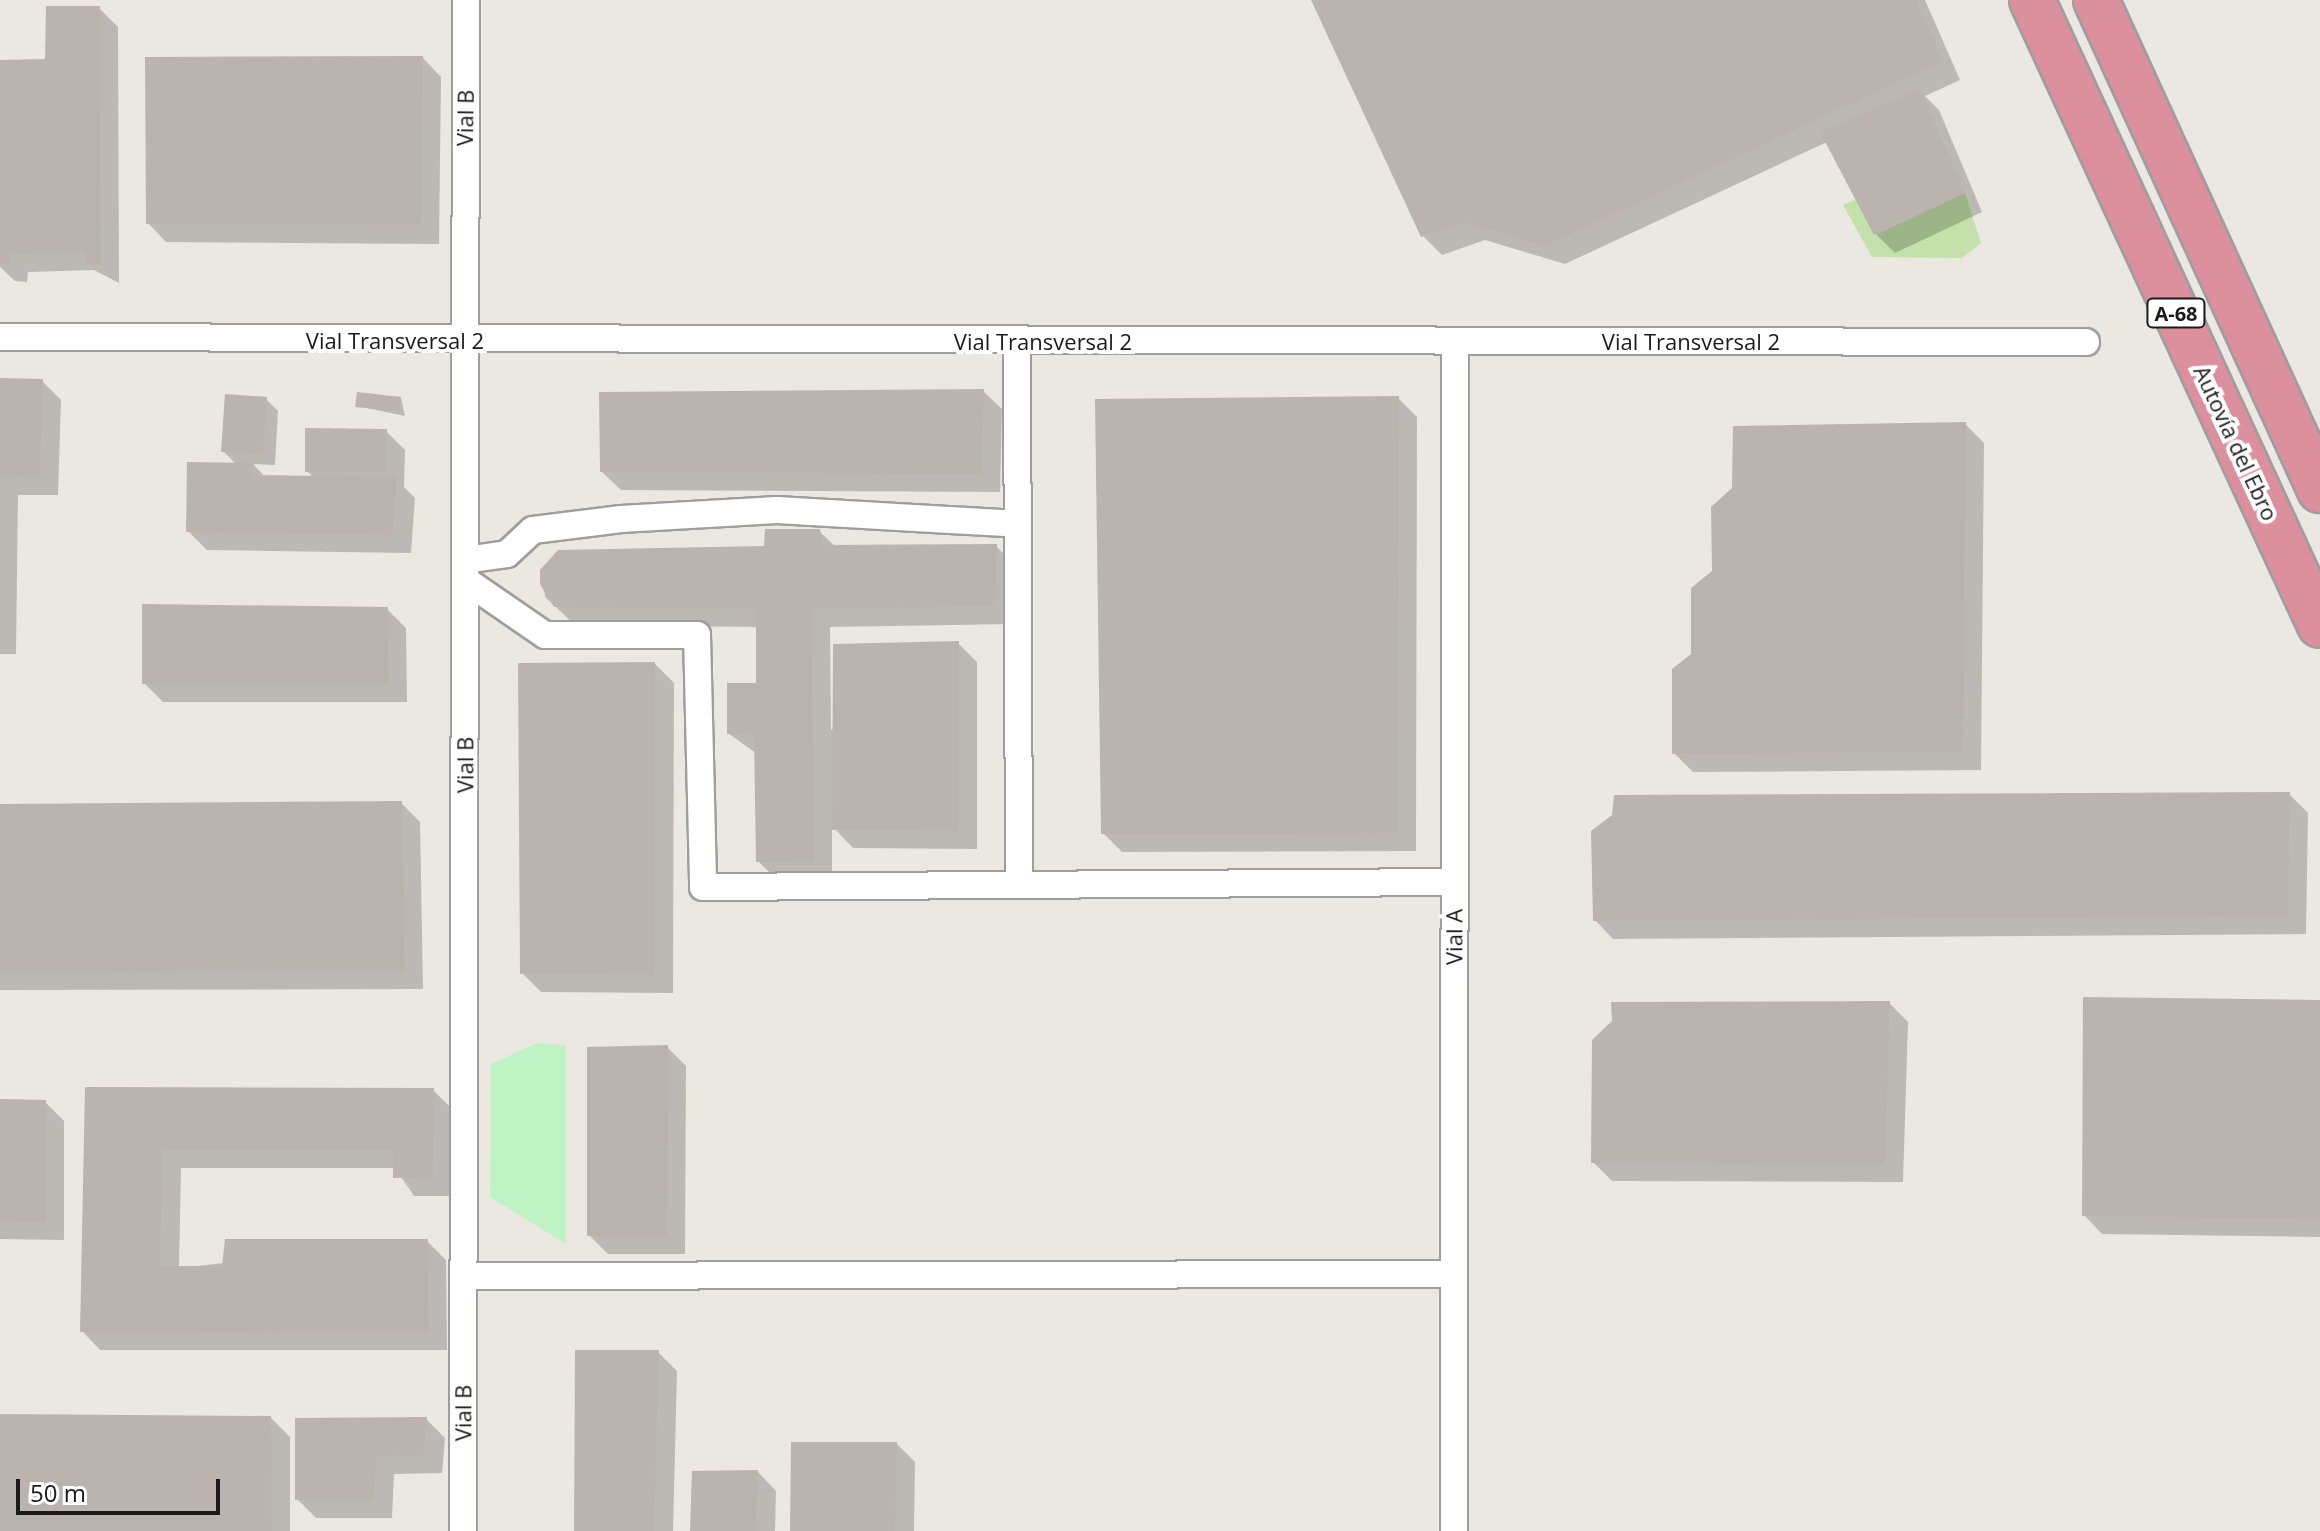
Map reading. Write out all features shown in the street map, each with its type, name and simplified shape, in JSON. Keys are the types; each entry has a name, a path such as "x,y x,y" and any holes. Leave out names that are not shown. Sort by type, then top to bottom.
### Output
{"highway":[{"name":"Autovía del Ebro","path":"2032,0 2320,625"},
{"name":"A-68","path":"2096,0 2320,490"},
{"path":"2127,0 2320,421"}],"street":[{"name":"Vial B","path":"463,1531 466,0"},
{"name":"Vial Transversal 2","path":"0,337 463,342 2086,342"},
{"name":"Vial A","path":"1454,1531 1455,342"},
{"path":"1017,343 1019,883"},
{"path":"465,570 507,554 533,530 621,519 777,510 1018,524"},
{"path":"465,570 545,635 697,635 703,887 1454,882"},
{"path":"463,1276 1454,1274"}],"green space":[{"path":"1965,193 1981,243 1962,258 1872,257 1843,205 1857,199 1875,235"},
{"path":"537,1043 566,1045 566,1244 490,1197 491,1064"}],"building":[{"path":"1311,0 1916,0 1943,61 1545,246 1465,222 1421,237"},
{"path":"46,6 100,6 101,265 85,264 86,252 10,254 9,264 0,263 0,60 45,59"},
{"path":"423,56 421,225 146,224 145,57"},
{"path":"1920,89 1965,193 1874,235 1820,132"},
{"path":"0,378 43,379 40,476 0,477"},
{"path":"984,389 981,474 600,472 599,392"},
{"path":"357,392 401,397 400,411 355,407"},
{"path":"225,394 267,397 263,454 221,452"},
{"path":"1399,396 1398,833 1101,834 1095,399"},
{"path":"1966,422 1963,752 1672,754 1672,669 1691,654 1691,588 1712,571 1711,507 1732,488 1733,426"},
{"path":"305,428 387,429 386,472 305,472"},
{"path":"187,462 254,463 253,475 397,477 392,535 186,532"},
{"path":"765,529 820,529 822,545 997,544 996,606 812,609 814,861 756,862 754,735 727,734 727,683 756,683 756,609 554,607 540,584 540,570 558,550 764,546"},
{"path":"142,604 388,607 389,684 142,684"},
{"path":"959,641 959,831 832,830 833,644"},
{"path":"655,662 655,975 520,974 518,663"},
{"path":"2290,792 2288,916 1593,921 1591,831 1612,815 1614,795"},
{"path":"402,801 405,971 0,972 0,804"},
{"path":"2083,997 2320,1000 2320,1219 2082,1216"},
{"path":"1890,1001 1885,1164 1591,1163 1592,1040 1612,1021 1611,1002"},
{"path":"668,1045 667,1236 587,1236 587,1047"},
{"path":"85,1087 434,1088 433,1177 393,1178 393,1150 163,1150 160,1266 222,1266 225,1239 428,1239 429,1331 80,1332"},
{"path":"0,1099 46,1100 46,1222 0,1221"},
{"path":"575,1350 659,1350 654,1531 574,1531"},
{"path":"0,1414 271,1416 272,1531 0,1531"},
{"path":"427,1417 423,1455 376,1456 374,1500 295,1500 295,1418"},
{"path":"791,1442 897,1442 895,1531 790,1531"},
{"path":"758,1470 756,1531 690,1531 692,1471"}]}
